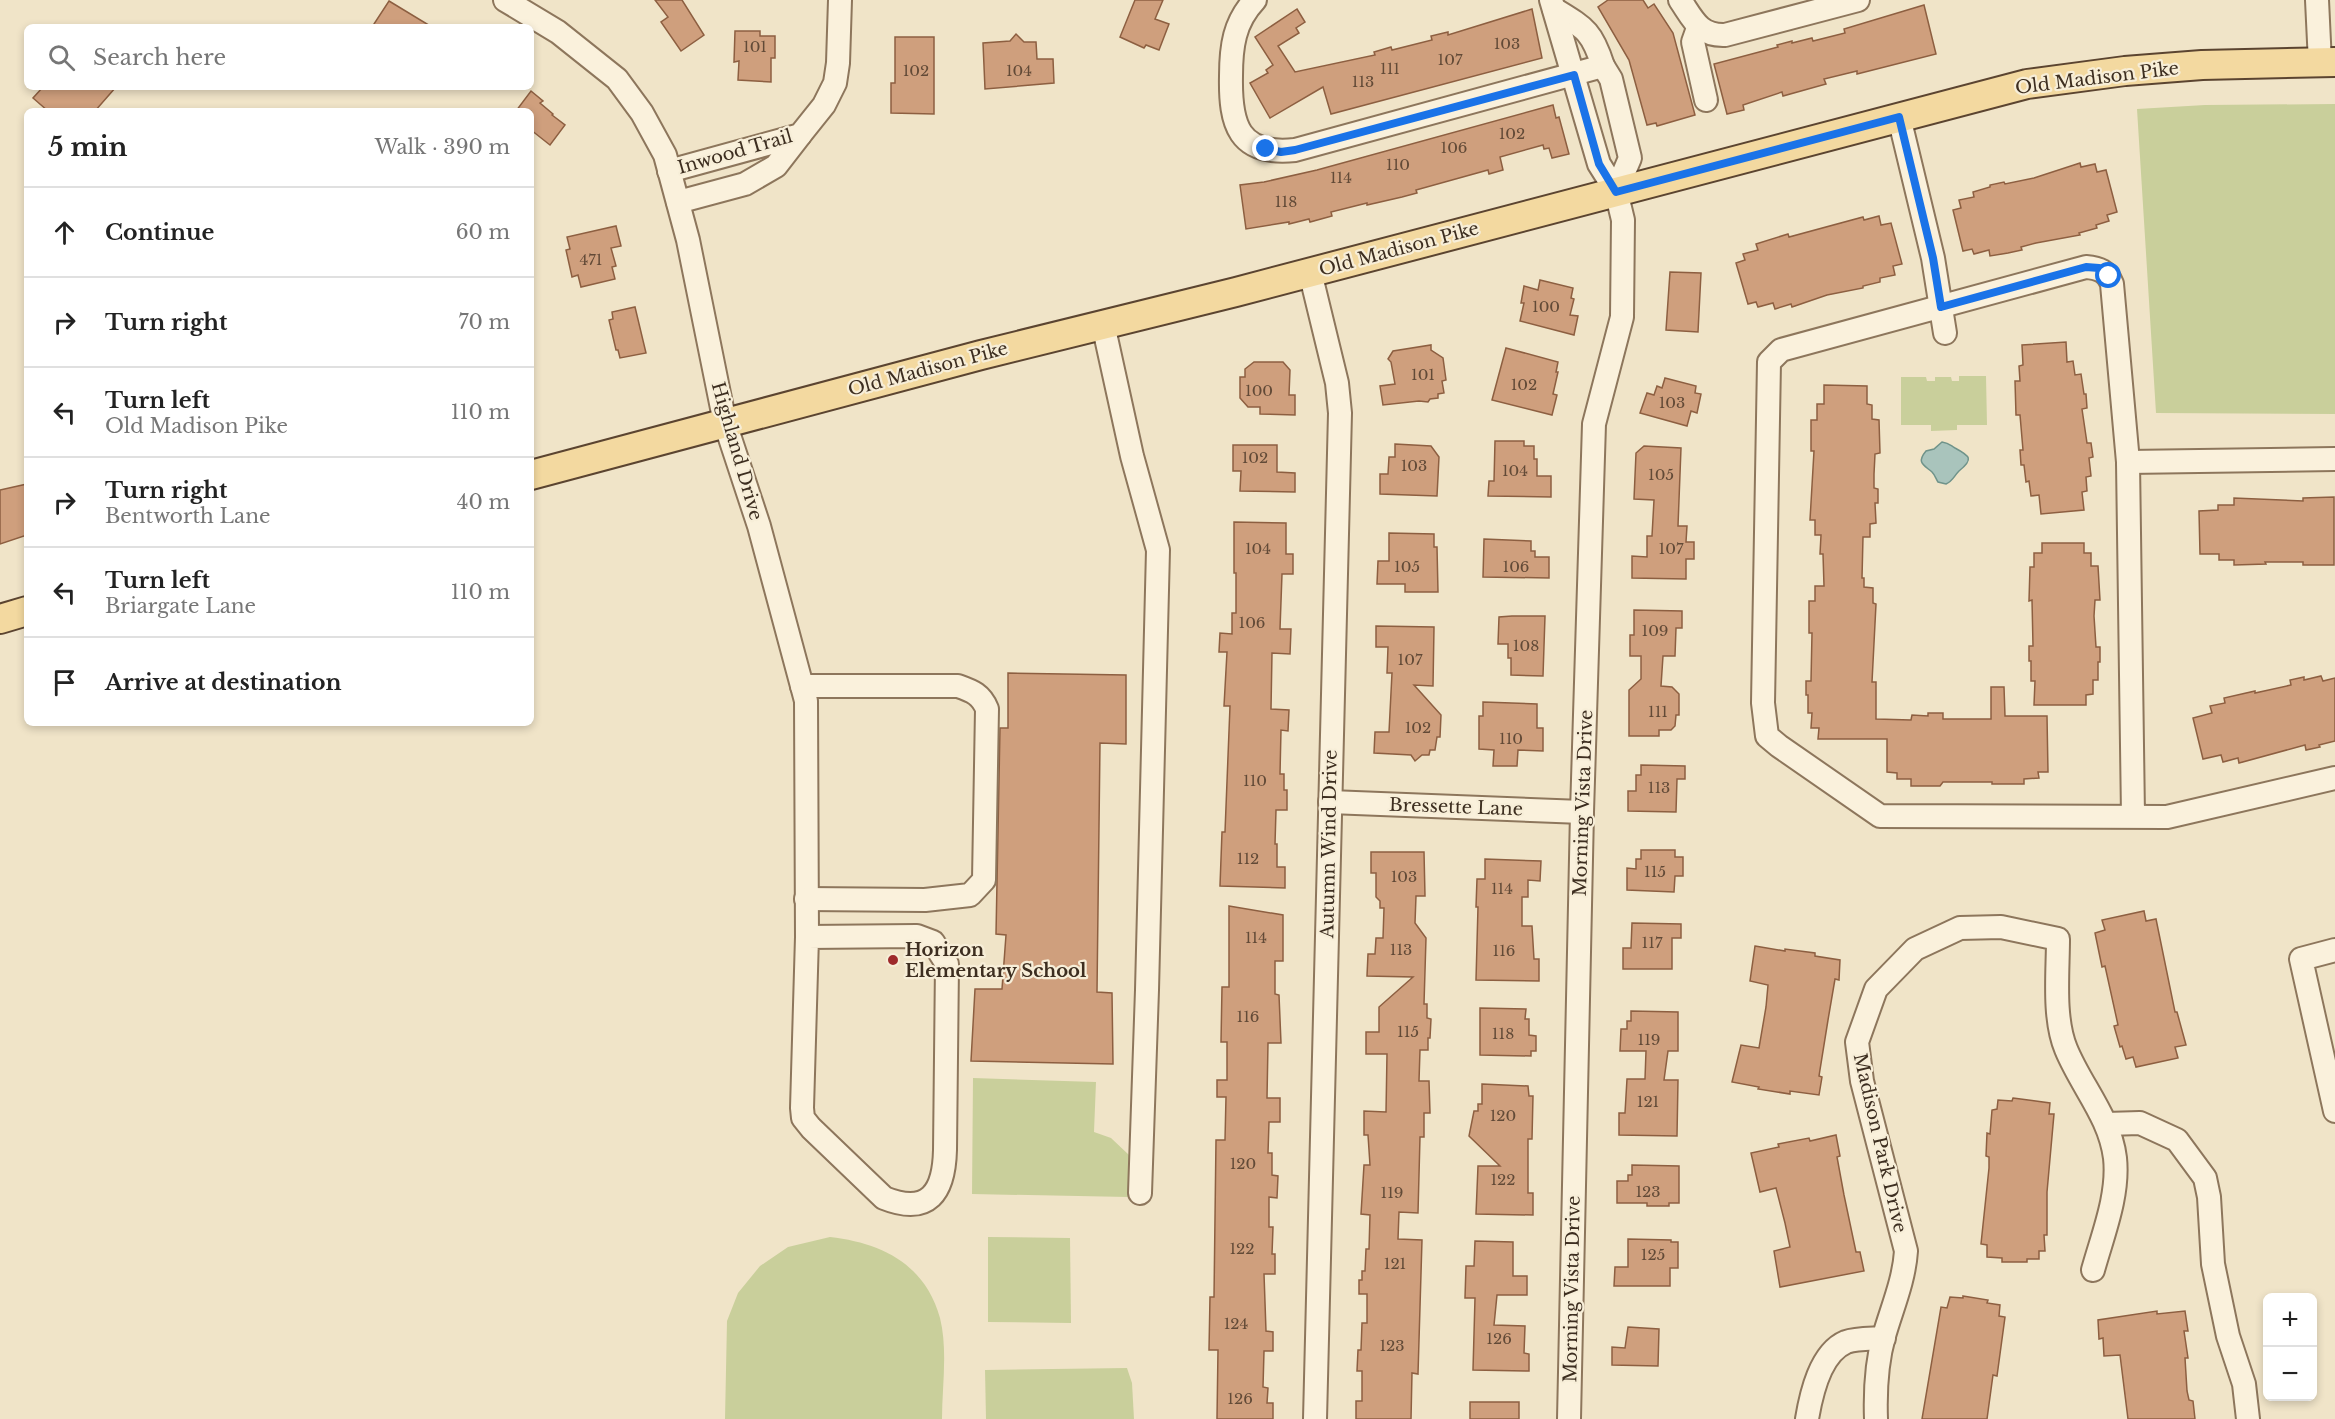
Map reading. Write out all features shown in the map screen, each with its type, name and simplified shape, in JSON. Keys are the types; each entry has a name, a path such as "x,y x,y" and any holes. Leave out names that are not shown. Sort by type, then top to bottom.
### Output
{"main road":[{"name":"Old Madison Pike","path":"534,474 2027,84 2191,66 2328,62"},
{"path":"0,618 24,612"}],"street":[{"name":"Highland Drive","path":"505,0 558,32 617,79 642,113 666,155 688,240 725,423 759,526 806,701 807,937 803,1118 884,1198 896,1203 914,1204 928,1200 938,1189 945,1169 947,964 933,942 917,936 807,937"},
{"name":"Inwood Trail","path":"669,171 800,135 824,105 835,83 840,0"},
{"path":"1255,0 1244,11 1234,34 1231,55 1230,106 1233,120 1241,134 1251,143 1281,152 1603,66"},
{"path":"1680,0 1698,28 1712,35 1725,35 1845,2"},
{"path":"2317,0 2328,62"},
{"path":"1552,5 1586,28 1598,48 1603,66 1611,79 1630,158 1616,192"},
{"name":"Morning Vista Drive","path":"1552,5 1599,164 1616,192 1623,220 1622,317 1594,424 1582,812 1569,1419"},
{"path":"1698,28 1693,42 1706,100"},
{"path":"1899,117 1933,258 1945,333"},
{"path":"678,202 745,184 776,166 800,135"},
{"path":"2133,816 2128,462 2112,284 2109,276 2099,268 2086,267 1781,350 1769,362 1763,703 1767,736 1880,816 2167,817 2335,778"},
{"name":"Autumn Wind Drive","path":"1310,272 1337,383 1340,413 1315,1419"},
{"path":"1103,324 1132,456 1158,550 1148,990 1140,1193"},
{"path":"2128,462 2335,459"},
{"path":"802,686 958,686 971,690 983,698 987,709 984,880 970,896 925,900 806,900"},
{"name":"Bressette Lane","path":"1330,802 1582,812"},
{"name":"Madison Park Drive","path":"1876,1419 1875,1379 1884,1338 1904,1274 1906,1251 1862,1081 1857,1042 1876,989 1915,949 1960,928 2001,927 2058,939 2058,1008 2065,1048 2106,1124 2115,1158 2112,1201 2093,1270"},
{"path":"2335,950 2301,958 2335,1111"},
{"path":"2106,1124 2140,1123 2177,1140 2205,1178 2209,1197 2213,1264 2228,1336 2244,1384 2248,1419"},
{"path":"1807,1419 1812,1389 1828,1358 1846,1342 1884,1338"}],"green space":[{"path":"2335,104 2335,414 2156,413 2137,109 2205,105"},
{"path":"1959,376 1986,376 1987,425 1957,425 1957,430 1931,431 1931,425 1901,425 1901,377 1926,377 1927,381 1935,381 1935,377 1951,377 1952,381 1959,381"},
{"path":"973,1078 1096,1082 1094,1132 1111,1138 1129,1155 1128,1197 972,1194"},
{"path":"830,1237 849,1240 884,1251 912,1270 924,1283 933,1299 942,1330 944,1356 942,1419 725,1419 727,1321 738,1293 760,1266 788,1247"},
{"path":"988,1237 1070,1238 1071,1323 988,1322"},
{"path":"1127,1368 1132,1383 1134,1419 986,1419 985,1370"}],"water":[{"path":"1942,442 1968,458 1967,463 1946,484 1938,482 1921,461 1926,451 1934,449"}],"building":[{"path":"655,0 682,0 704,35 681,51 661,22 668,17"},
{"path":"1135,0 1163,0 1155,19 1169,24 1159,50 1146,45 1144,48 1120,37"},
{"path":"1608,0 1643,0 1648,8 1654,4 1673,33 1695,115 1657,126 1656,123 1647,125 1629,60 1598,7"},
{"path":"389,1 427,24 374,24"},
{"path":"1924,5 1936,54 1857,74 1857,71 1824,79 1826,84 1783,96 1782,92 1743,105 1744,110 1727,114 1714,64 1792,41 1792,43 1812,38 1813,41 1845,33 1844,29"},
{"path":"1297,9 1305,22 1296,28 1299,33 1278,46 1295,72 1375,55 1374,52 1391,47 1392,50 1432,40 1431,36 1448,32 1448,35 1532,9 1542,58 1331,114 1323,87 1270,118 1250,83 1268,73 1266,70 1273,65 1255,37"},
{"path":"735,31 760,31 760,36 775,36 775,58 771,58 771,82 738,80 739,61 734,62"},
{"path":"1016,34 1024,42 1036,42 1037,59 1053,59 1054,83 985,89 983,43 1010,41"},
{"path":"895,37 934,37 934,114 891,113 891,83 895,83"},
{"path":"40,90 113,90 98,108 45,108 33,98"},
{"path":"531,91 543,101 540,103 552,115 565,125 550,145 534,132 534,108 518,108"},
{"path":"1553,105 1556,118 1559,117 1569,154 1552,158 1549,148 1544,149 1543,145 1500,157 1503,170 1489,174 1488,170 1416,190 1417,193 1331,212 1332,216 1310,222 1309,219 1289,224 1289,222 1246,229 1240,185 1317,170"},
{"path":"2080,163 2081,167 2095,164 2097,172 2106,170 2117,212 2107,215 2109,221 2096,225 2097,228 2079,233 2080,235 2036,243 2021,247 2022,250 2008,253 1990,256 1989,250 1974,254 1972,249 1963,251 1953,210 1961,208 1959,200 1974,197 1973,192 1990,187 1990,185 2034,178"},
{"path":"1879,216 1881,225 1891,223 1902,264 1893,266 1895,275 1880,278 1880,282 1863,286 1863,288 1827,295 1792,307 1791,304 1775,309 1773,303 1758,307 1756,302 1748,304 1736,263 1745,260 1743,254 1758,250 1756,244 1788,234 1789,237 1863,217 1864,220"},
{"path":"616,226 621,246 611,248 616,266 612,267 615,279 581,287 578,275 572,277 566,250 570,249 567,237"},
{"path":"1670,272 1701,273 1698,332 1666,330"},
{"path":"1540,280 1573,288 1571,298 1574,299 1570,315 1578,316 1574,335 1520,321 1524,303 1521,303 1524,286 1538,290"},
{"path":"635,307 646,353 620,358 609,320 613,319 612,312"},
{"path":"2066,342 2067,362 2073,361 2075,375 2081,374 2084,394 2086,394 2087,408 2082,409 2087,443 2091,443 2093,457 2089,458 2091,476 2086,477 2087,491 2082,492 2084,510 2041,514 2039,495 2031,496 2024,465 2021,465 2020,450 2023,450 2020,415 2016,415 2015,381 2020,381 2019,366 2023,365 2022,345"},
{"path":"1431,345 1431,350 1443,358 1446,380 1442,381 1444,393 1438,394 1438,398 1430,399 1428,402 1383,405 1380,386 1395,384 1391,362 1388,359 1393,351"},
{"path":"1506,348 1558,362 1553,394 1557,395 1552,415 1492,400"},
{"path":"1254,362 1283,362 1290,370 1289,395 1295,395 1295,415 1260,414 1260,407 1248,407 1240,398 1240,377 1245,377 1245,369"},
{"path":"1665,378 1696,386 1695,393 1701,394 1697,413 1691,411 1687,426 1640,413 1647,393 1654,395 1657,386 1662,388"},
{"path":"1824,385 1867,386 1867,404 1872,405 1872,419 1879,420 1880,453 1875,454 1874,474 1874,488 1878,489 1878,503 1875,503 1876,523 1870,524 1870,537 1863,537 1862,578 1864,578 1864,587 1873,588 1873,603 1876,604 1872,682 1876,682 1876,719 1911,720 1912,715 1928,716 1928,713 1943,713 1943,719 1991,719 1991,687 2004,687 2005,716 2047,716 2048,772 2038,772 2039,778 2024,779 2024,784 1943,782 1940,786 1911,786 1911,779 1897,779 1897,773 1887,772 1887,739 1818,739 1819,728 1811,728 1812,713 1808,713 1808,695 1806,695 1806,681 1811,681 1812,633 1809,633 1809,601 1815,601 1815,586 1824,586 1823,554 1820,554 1821,535 1815,535 1815,520 1810,520 1814,451 1811,451 1811,420 1817,420 1817,404 1824,404"},
{"path":"1495,441 1524,441 1524,446 1534,446 1537,476 1551,476 1551,497 1488,496 1489,481 1494,481"},
{"path":"1395,444 1431,446 1439,457 1437,496 1380,494 1380,474 1388,474 1389,457 1395,457"},
{"path":"1233,445 1277,445 1277,472 1295,473 1295,492 1240,491 1241,471 1233,471"},
{"path":"1644,446 1681,448 1678,526 1687,526 1686,542 1694,542 1694,559 1686,559 1686,579 1632,578 1632,556 1647,557 1647,536 1652,536 1654,500 1634,499 1636,453"},
{"path":"24,485 24,536 0,544 0,490"},
{"path":"2334,497 2334,565 2265,562 2266,564 2234,565 2234,560 2219,560 2219,554 2200,554 2199,511 2218,510 2218,505 2234,505 2234,498 2303,501 2303,498"},
{"path":"1234,522 1286,523 1286,554 1293,554 1293,574 1282,574 1280,629 1291,629 1290,654 1272,653 1271,709 1289,710 1288,731 1281,730 1280,774 1284,774 1287,810 1276,810 1275,844 1277,844 1277,867 1285,867 1285,888 1220,886 1222,832 1225,832 1230,706 1224,706 1227,652 1219,652 1220,633 1232,634 1232,613 1236,613"},
{"path":"1389,533 1434,534 1434,547 1437,547 1438,592 1405,592 1405,584 1377,584 1378,561 1389,561"},
{"path":"1484,539 1531,541 1531,551 1535,551 1535,557 1549,557 1549,578 1483,577"},
{"path":"2042,543 2084,543 2084,553 2091,553 2091,566 2098,566 2100,600 2095,600 2094,616 2096,647 2100,647 2100,662 2098,662 2098,680 2093,680 2093,694 2086,695 2086,705 2034,705 2035,681 2031,681 2031,661 2029,661 2029,646 2033,646 2032,600 2029,601 2030,567 2034,567 2034,553 2042,553"},
{"path":"1634,610 1682,611 1682,628 1676,628 1675,656 1663,656 1661,686 1672,687 1679,694 1679,715 1676,715 1675,726 1671,730 1659,730 1659,736 1629,736 1629,690 1641,679 1641,656 1630,656 1630,635 1634,635"},
{"path":"1545,616 1543,676 1511,675 1508,644 1498,644 1499,617"},
{"path":"1376,626 1434,627 1433,686 1414,685 1441,715 1440,737 1437,737 1435,750 1430,750 1429,755 1422,755 1415,761 1411,755 1374,753 1375,732 1389,732 1392,673 1387,673 1388,647 1376,647"},
{"path":"1008,673 1126,675 1126,744 1100,743 1097,992 1112,993 1113,1064 971,1061 975,989 1002,989 1006,935 996,934 1000,728 1008,728"},
{"path":"2321,676 2323,681 2335,678 2335,741 2306,750 2305,745 2239,763 2238,758 2223,762 2221,755 2203,759 2193,718 2212,713 2210,706 2225,703 2224,698 2291,685 2290,680"},
{"path":"1483,702 1537,704 1537,728 1543,728 1543,751 1518,750 1517,766 1493,766 1494,750 1479,749 1479,716 1483,716"},
{"path":"1641,765 1685,766 1685,779 1677,779 1676,812 1628,811 1628,791 1636,791 1636,775 1641,775"},
{"path":"1641,850 1675,850 1675,857 1683,857 1683,876 1675,876 1674,892 1627,890 1627,868 1636,869 1636,859 1641,859"},
{"path":"1371,852 1424,852 1425,896 1416,896 1415,923 1426,938 1424,1004 1427,1004 1427,1018 1431,1019 1428,1050 1420,1050 1419,1081 1429,1081 1430,1113 1424,1113 1424,1137 1420,1137 1418,1213 1399,1212 1398,1239 1422,1240 1418,1374 1412,1373 1411,1419 1356,1419 1356,1401 1362,1401 1362,1371 1357,1371 1358,1350 1361,1350 1362,1323 1367,1323 1367,1294 1359,1294 1359,1280 1362,1280 1362,1271 1365,1271 1366,1249 1369,1249 1370,1215 1361,1214 1364,1165 1370,1165 1368,1135 1364,1135 1364,1111 1386,1112 1387,1054 1366,1054 1366,1032 1379,1032 1379,1007 1413,977 1367,976 1368,954 1375,954 1376,938 1383,938 1384,908 1380,908 1380,901 1376,897 1376,873 1371,873"},
{"path":"1485,859 1541,861 1540,881 1528,880 1528,897 1522,897 1522,926 1532,926 1534,959 1539,959 1539,981 1476,980 1477,879 1485,879"},
{"path":"1229,906 1283,915 1283,961 1275,961 1275,994 1279,995 1281,1043 1268,1043 1267,1098 1280,1098 1280,1122 1269,1122 1268,1153 1272,1153 1272,1175 1278,1176 1277,1198 1269,1197 1269,1227 1273,1227 1272,1254 1275,1254 1275,1274 1264,1274 1266,1331 1273,1332 1273,1351 1264,1351 1263,1387 1268,1388 1267,1403 1273,1403 1273,1419 1217,1419 1218,1350 1209,1350 1210,1297 1214,1297 1216,1140 1225,1140 1226,1097 1217,1097 1217,1080 1227,1080 1227,1042 1221,1042 1222,987 1229,987"},
{"path":"2144,911 2146,921 2156,919 2175,1012 2177,1012 2186,1045 2175,1047 2178,1058 2136,1067 2133,1057 2126,1059 2122,1046 2120,1047 2114,1026 2118,1025 2095,933 2105,930 2102,920"},
{"path":"1632,923 1681,924 1681,938 1672,938 1672,969 1623,969 1623,948 1631,948"},
{"path":"1755,946 1815,953 1815,956 1840,960 1839,980 1835,979 1819,1076 1822,1077 1819,1095 1790,1091 1790,1094 1732,1082 1741,1045 1759,1048 1766,1007 1768,985 1750,981"},
{"path":"1480,1008 1526,1009 1525,1019 1529,1019 1529,1035 1536,1036 1536,1051 1531,1051 1531,1056 1480,1055"},
{"path":"1631,1011 1678,1012 1678,1051 1668,1051 1664,1080 1678,1080 1677,1136 1619,1135 1619,1113 1625,1113 1627,1079 1645,1079 1646,1051 1620,1051 1621,1029 1627,1029 1627,1021 1631,1021"},
{"path":"1482,1084 1528,1086 1529,1096 1533,1096 1532,1139 1528,1139 1528,1193 1533,1193 1533,1215 1476,1214 1478,1166 1500,1166 1469,1136 1474,1111 1478,1111 1478,1104 1482,1104"},
{"path":"2013,1098 2050,1103 2049,1114 2054,1114 2047,1192 2047,1235 2044,1235 2045,1251 2039,1251 2039,1259 2027,1259 2027,1262 2002,1262 2002,1258 1987,1257 1987,1245 1981,1244 1989,1168 1989,1157 1986,1156 1987,1133 1990,1134 1992,1110 1997,1109 1998,1100 2012,1101"},
{"path":"1836,1135 1840,1156 1837,1157 1844,1195 1856,1252 1860,1252 1864,1271 1780,1287 1774,1251 1790,1247 1785,1223 1776,1188 1760,1192 1751,1153 1779,1147 1778,1144 1809,1138 1810,1141"},
{"path":"1632,1165 1679,1166 1679,1203 1669,1203 1669,1206 1647,1206 1647,1203 1617,1203 1617,1181 1628,1181 1628,1175 1632,1175"},
{"path":"1628,1239 1678,1242 1678,1268 1670,1268 1670,1286 1614,1286 1615,1267 1628,1267"},
{"path":"1475,1241 1513,1242 1513,1276 1527,1276 1527,1295 1497,1295 1494,1325 1525,1326 1524,1353 1529,1354 1529,1371 1473,1370 1475,1298 1465,1298 1466,1266 1474,1266"},
{"path":"1963,1296 1988,1300 1987,1303 2000,1305 1999,1316 2005,1317 1997,1376 1993,1375 1987,1419 1922,1419 1941,1307 1947,1308 1950,1297 1963,1298"},
{"path":"2157,1311 2157,1314 2185,1311 2188,1331 2184,1331 2188,1358 2185,1358 2187,1391 2189,1400 2193,1401 2195,1419 2128,1419 2120,1355 2104,1356 2103,1338 2099,1339 2098,1320"},
{"path":"1628,1327 1659,1329 1658,1366 1612,1365 1612,1347 1625,1348"},
{"path":"1470,1402 1519,1402 1519,1419 1470,1419"}],"place":[{"name":"Horizon Elementary School","path":"893,960"}],"route":[{"path":"1266,149 1281,152 1295,150 1574,75 1599,164 1616,192 1899,117 1933,258 1941,307 2086,267 2099,268 2109,276"}]}
